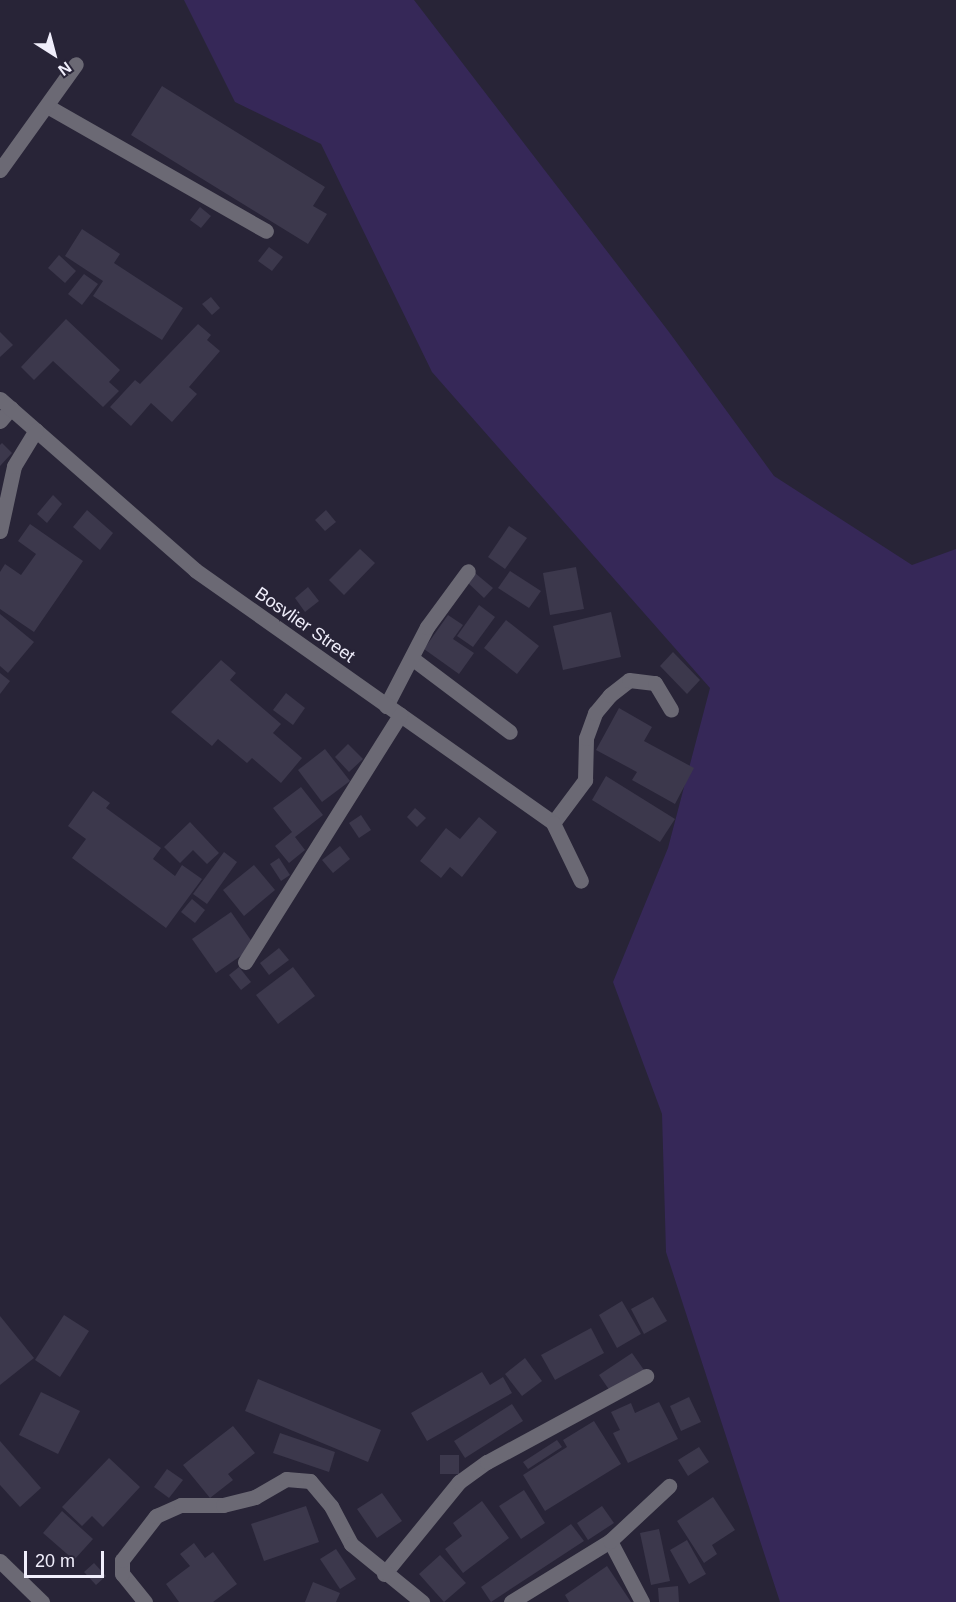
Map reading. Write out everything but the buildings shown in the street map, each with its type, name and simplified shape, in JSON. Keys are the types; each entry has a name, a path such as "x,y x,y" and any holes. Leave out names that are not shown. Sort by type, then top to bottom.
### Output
{"street":[{"path":"0,170 76,64"},
{"path":"47,106 266,231"},
{"path":"0,421 5,404"},
{"name":"Bosvlier Street","path":"5,404 195,570 553,823 581,881"},
{"path":"0,531 14,466 36,430"},
{"path":"387,706 413,659 427,627 468,571"},
{"path":"413,659 510,732"},
{"path":"553,823 585,780 586,738 595,713 610,695 628,680 655,683 671,710"},
{"path":"245,962 400,715"},
{"path":"384,1574 459,1482 487,1462 646,1376"},
{"path":"145,1602 122,1574 122,1560 156,1516 181,1506 223,1506 255,1497 286,1479 310,1481 331,1506 351,1544 384,1574 422,1602"},
{"path":"511,1602 610,1540 669,1486"},
{"path":"610,1540 642,1602"},
{"path":"0,1561 42,1602"}],"shaded area":[{"path":"184,0 414,0 669,332 774,476 912,565 956,549 956,1602 780,1602 666,1252 662,1114 613,982 668,848 710,688 432,372 321,144 235,102"}]}
